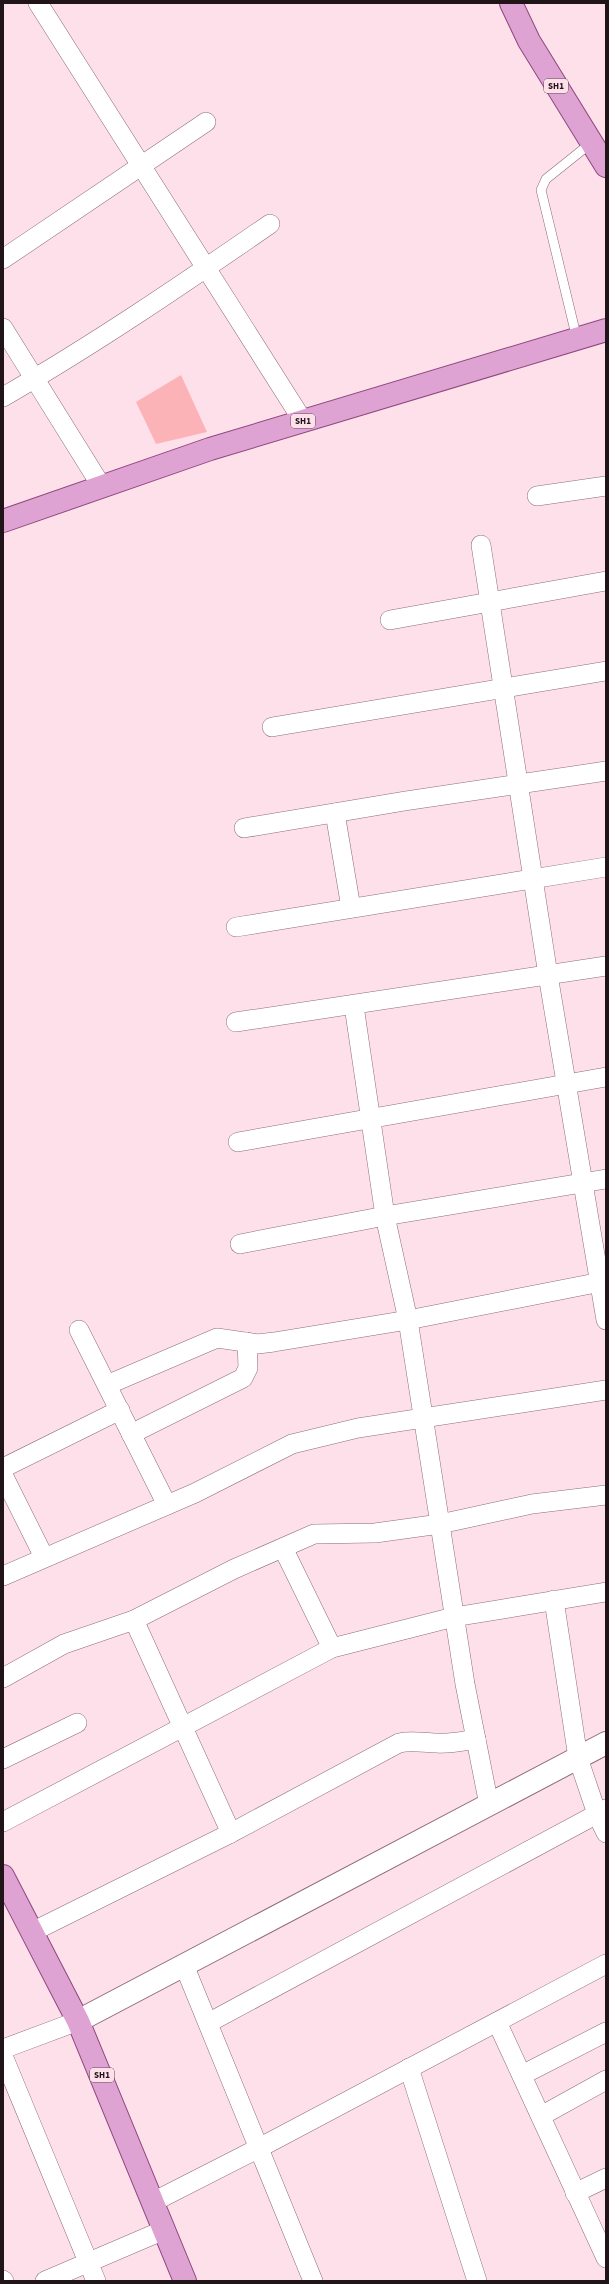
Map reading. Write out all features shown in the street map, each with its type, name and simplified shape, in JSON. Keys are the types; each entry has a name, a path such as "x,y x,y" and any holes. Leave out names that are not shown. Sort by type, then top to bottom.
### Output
{"main road":[{"name":"SH1","path":"511,3 529,41 606,166"},
{"name":"SH1","path":"3,521 210,449 577,340 606,330"},
{"name":"SH1","path":"3,1876 78,2021 185,2281"}],"street":[{"path":"38,3 207,267 303,421"},
{"path":"3,259 206,122"},
{"path":"3,397 35,379 207,267 270,224"},
{"path":"3,328 102,487"},
{"path":"537,496 606,486"},
{"path":"481,545 566,1084 583,1183 603,1282 606,1320"},
{"path":"390,620 606,581"},
{"path":"272,727 606,671"},
{"path":"244,828 606,771"},
{"path":"335,813 351,908"},
{"path":"236,927 606,867"},
{"path":"236,1022 354,1006 606,966"},
{"path":"354,1006 372,1118 385,1216 408,1320 454,1617 489,1805"},
{"path":"238,1142 606,1077"},
{"path":"240,1244 385,1216 606,1179"},
{"path":"107,1385 217,1338 258,1344 274,1342 408,1320 603,1282"},
{"path":"79,1330 167,1505"},
{"path":"131,1434 244,1378 248,1368 247,1342"},
{"path":"3,1576 167,1505 292,1444 358,1428 606,1390"},
{"path":"3,1468 120,1410"},
{"path":"3,1475 44,1557"},
{"path":"3,1678 64,1644 134,1620 234,1569 314,1534 375,1533 440,1524 532,1504 606,1494"},
{"path":"283,1548 332,1648"},
{"path":"3,1822 332,1648 454,1617 606,1592"},
{"path":"554,1600 578,1758 602,1812 606,1833"},
{"path":"134,1620 231,1833"},
{"path":"3,1759 77,1723"},
{"path":"32,1932 231,1833 399,1743 413,1740 437,1744 476,1739"},
{"path":"3,2049 78,2021 606,1743"},
{"path":"208,2023 602,1812"},
{"path":"153,2202 259,2148 606,1964"},
{"path":"184,1965 313,2281"},
{"path":"497,2022 606,2258"},
{"path":"522,2076 606,2032"},
{"path":"3,2056 96,2281"},
{"path":"409,2068 477,2281"},
{"path":"541,2116 606,2080"},
{"path":"575,2192 606,2178"},
{"path":"45,2281 164,2230"}],"lane":[{"path":"577,340 541,190 546,179 591,143"}],"building":[{"path":"181,375 207,432 156,444 136,402"}]}
